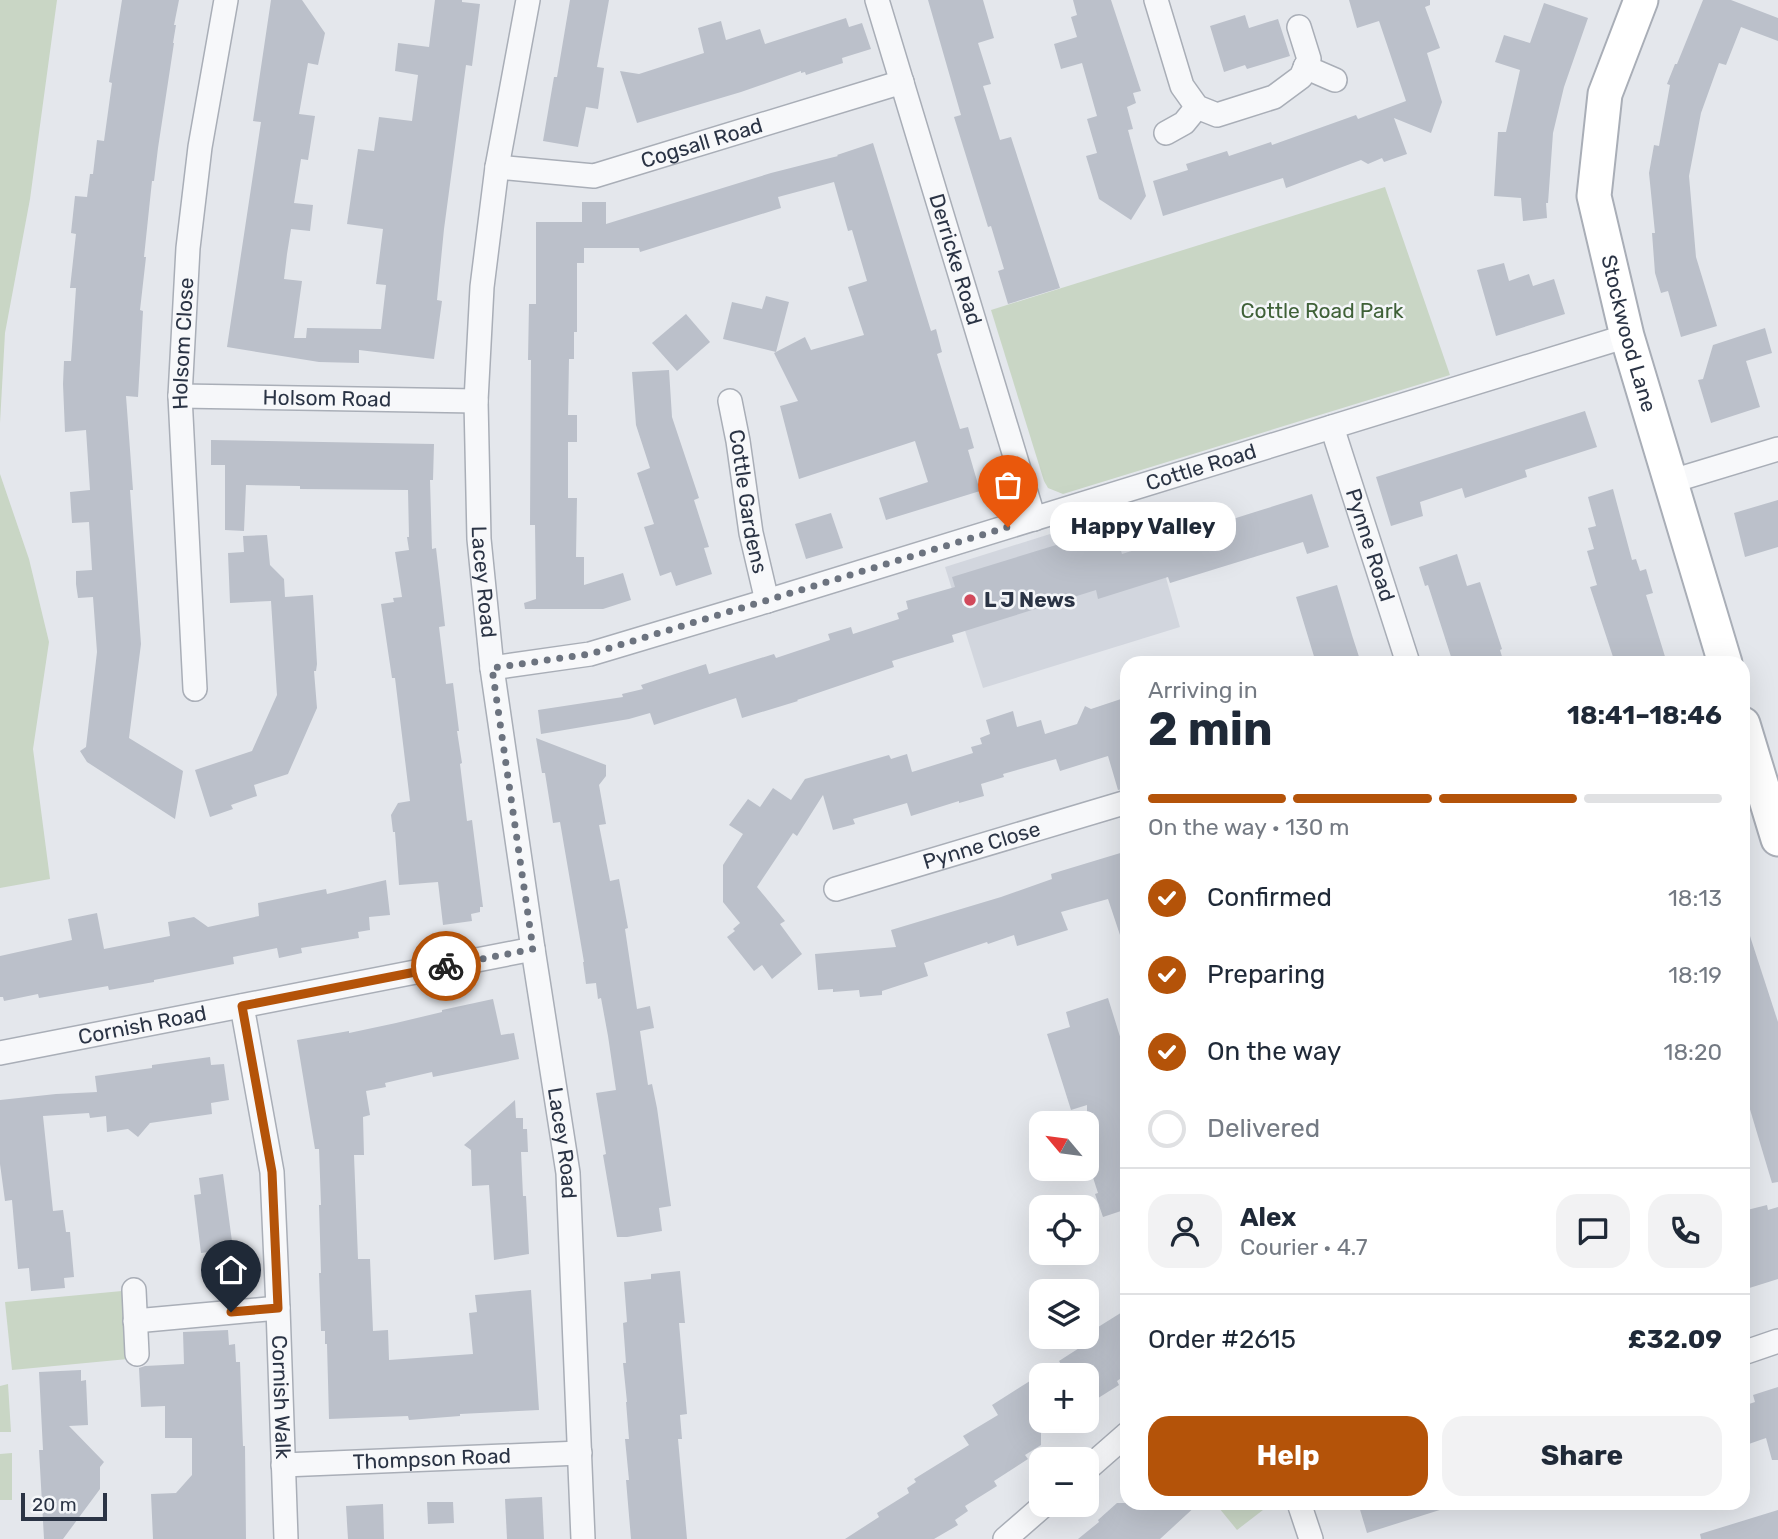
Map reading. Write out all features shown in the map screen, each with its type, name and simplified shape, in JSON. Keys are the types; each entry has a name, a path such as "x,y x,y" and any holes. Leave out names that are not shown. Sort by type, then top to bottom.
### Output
{"street":[{"name":"Holsom Close","path":"195,689 180,396 188,248 200,147 226,0"},
{"name":"Lacey Road","path":"528,0 497,167 482,287 476,401 479,539 492,668 568,1173 583,1539"},
{"name":"Derricke Road","path":"877,0 1034,519"},
{"path":"1156,0 1182,86 1197,107 1217,114 1274,97 1301,77 1309,58 1299,27"},
{"name":"Stockwood Lane","path":"1641,0 1605,94 1594,196 1627,336 1723,656"},
{"path":"1305,67 1335,80"},
{"name":"Cogsall Road","path":"497,167 594,176 902,82"},
{"path":"1166,132 1184,123 1197,107"},
{"name":"Cottle Road","path":"492,668 590,654 1627,336"},
{"name":"Holsom Road","path":"180,396 476,401"},
{"name":"Cottle Gardens","path":"730,401 751,533 767,601"},
{"name":"Pynne Road","path":"1332,427 1406,656"},
{"path":"1669,482 1778,449"},
{"path":"1750,747 1778,839"},
{"name":"Pynne Close","path":"836,889 1120,804"},
{"name":"Cornish Road","path":"0,1053 533,949"},
{"name":"Cornish Walk","path":"242,1006 272,1172 286,1539"},
{"path":"134,1290 137,1354"},
{"path":"135,1321 278,1308"},
{"path":"1750,1351 1778,1341"},
{"path":"1099,1458 1120,1440"},
{"name":"Thompson Road","path":"283,1465 580,1453"},
{"path":"1301,1510 1311,1539"},
{"path":"1005,1539 1030,1517"}],"shaded area":[{"path":"1145,504 1180,627 983,688 945,567"}],"green space":[{"path":"0,0 57,0 30,199 5,333 0,423"},
{"name":"Cottle Road Park","path":"1385,187 1450,375 1063,494 1048,488 991,310"},
{"path":"0,474 29,559 49,642 33,749 50,879 0,888"},
{"path":"122,1291 128,1359 12,1370 5,1302"},
{"path":"8,1384 11,1432 0,1432 0,1386"},
{"path":"12,1453 12,1500 0,1500 0,1454"},
{"path":"1221,1510 1263,1510 1237,1530"}],"building":[{"path":"122,0 179,0 152,181 144,257 138,397 126,396 141,644 129,738 183,771 175,819 87,762 80,751 86,747 97,652 93,597 78,598 76,584 76,571 92,570 89,522 72,523 70,492 90,490 86,430 65,432 64,361 71,361 76,288 70,288 76,234 71,233 75,196 87,197 97,140 104,141 112,83 109,82"},
{"path":"271,0 302,0 325,33 318,65 308,63 299,114 315,116 308,160 301,159 294,203 313,205 310,231 291,229 284,279 302,281 294,338 306,338 307,328 381,329 386,285 376,284 383,229 347,224 358,149 374,151 379,117 412,121 418,75 395,71 398,43 429,47 435,0 462,0 480,4 472,66 466,65 444,229 437,300 442,301 434,359 359,350 359,363 319,362 227,347 261,122 253,121"},
{"path":"570,0 609,0 597,67 604,68 598,109 586,107 578,147 543,141"},
{"path":"928,0 983,0 994,38 978,43 991,84 983,86 1000,140 1011,137 1060,288 1008,304 998,271 1004,269 954,117 961,115"},
{"path":"1073,0 1111,0 1141,91 1133,93 1136,103 1127,107 1133,129 1128,130 1146,196 1131,220 1099,199 1086,156 1097,153 1087,119 1097,116 1082,63 1061,69 1054,44 1077,37 1071,17 1077,15"},
{"path":"1349,0 1430,0 1430,5 1425,7 1440,48 1427,53 1442,102 1431,133 1394,118 1407,154 1384,162 1382,158 1368,164 1361,160 1286,188 1283,178 1163,216 1153,181 1188,170 1186,164 1227,151 1229,156 1271,142 1272,145 1356,115 1358,119 1406,101 1379,21 1357,28"},
{"path":"1703,0 1731,0 1778,18 1778,41 1741,27 1726,65 1719,63 1701,113 1689,176 1696,257 1717,326 1681,337 1668,291 1661,293 1655,273 1652,233 1655,233 1649,173 1654,145 1659,146 1670,85 1667,84"},
{"path":"1544,3 1588,18 1564,87 1553,133 1547,218 1523,221 1521,198 1494,196 1498,132 1506,132 1520,70 1495,62 1504,35 1530,43"},
{"path":"1245,15 1249,28 1278,19 1290,56 1247,69 1245,65 1224,72 1210,26"},
{"path":"846,18 849,27 862,23 871,49 842,58 843,63 806,75 801,71 637,123 620,71 639,74 704,53 698,28 721,21 726,40 760,29 765,44"},
{"path":"873,143 931,331 936,329 942,352 937,354 960,429 968,427 974,448 968,450 980,491 886,520 879,498 928,482 915,441 799,479 780,406 798,401 774,353 805,337 811,350 864,335 848,287 867,281 852,230 848,231 834,182 778,197 781,208 640,252 639,248 584,248 584,263 577,263 577,332 574,332 574,359 569,359 568,415 577,415 577,442 568,442 568,498 577,498 576,557 584,557 584,585 623,573 631,600 603,609 525,609 524,603 536,599 535,525 530,525 531,360 528,360 529,304 536,304 536,222 582,222 582,202 606,202 606,224 771,173 838,156"},
{"path":"1504,263 1509,281 1529,274 1533,286 1554,279 1565,314 1496,336 1477,270"},
{"path":"766,296 789,302 776,352 723,339 732,302 762,309"},
{"path":"686,314 710,342 677,371 652,343"},
{"path":"1765,328 1772,353 1746,361 1760,407 1711,423 1698,380 1703,379 1713,345"},
{"path":"669,370 672,417 699,498 694,500 709,547 704,548 712,574 676,586 671,572 660,576 644,527 654,524 637,473 650,468 636,425 632,372"},
{"path":"1585,411 1597,447 1525,470 1527,477 1465,498 1462,488 1420,502 1423,516 1391,526 1376,477"},
{"path":"211,440 434,444 433,480 430,480 432,549 436,548 445,626 439,627 446,684 453,683 467,821 472,820 483,907 480,907 480,912 471,914 472,921 443,925 438,882 399,885 391,815 398,803 410,801 395,678 392,678 381,604 394,602 393,598 402,597 395,552 409,550 408,490 300,489 300,486 246,485 244,531 225,530 225,465 211,465"},
{"path":"1613,489 1632,560 1636,559 1640,571 1646,569 1653,593 1646,595 1665,656 1613,656 1590,587 1597,585 1587,551 1594,549 1588,528 1596,526 1588,497"},
{"path":"1312,494 1329,547 1307,554 1303,542 1170,583 1168,577 1098,599 1096,590 952,635 954,642 892,661 894,667 742,718 736,698 654,725 650,713 541,734 538,710 623,697 622,694 643,689 641,685 706,664 709,674 774,654 776,658 830,640 828,634 851,627 853,634 899,619 897,613 908,609 906,601 955,587 952,577 1079,538 1078,533 1112,522 1122,554"},
{"path":"1778,500 1778,547 1745,557 1734,513"},
{"path":"831,513 843,548 806,559 795,524"},
{"path":"267,535 270,565 284,579 285,597 313,595 317,708 288,774 254,785 257,796 231,805 233,809 210,817 195,770 252,751 277,695 271,601 230,603 228,553 244,552 243,536"},
{"path":"1457,554 1467,586 1480,582 1502,649 1502,656 1451,656 1428,585 1425,586 1419,567"},
{"path":"1337,585 1359,656 1314,656 1296,597"},
{"path":"1120,699 1120,790 1108,756 1060,771 1056,759 1003,774 1004,777 981,784 984,796 911,816 907,803 853,819 855,824 833,830 823,795 797,836 793,833 757,887 785,921 780,924 802,954 772,979 762,965 754,971 727,937 740,923 723,902 723,865 743,834 729,825 748,799 760,807 773,788 791,800 805,779 889,755 891,759 907,754 912,772 973,753 971,747 982,744 980,738 990,734 986,720 1013,711 1017,727 1041,720 1045,734 1077,724 1085,706 1091,709"},
{"path":"536,738 606,765 606,776 599,785 606,824 599,825 610,881 619,879 628,928 625,929 637,1009 650,1006 654,1028 640,1031 648,1085 652,1084 657,1108 671,1206 659,1208 662,1231 617,1237 596,1093 616,1090 608,1036 596,983 586,984 560,822 553,823"},
{"path":"1120,853 1120,935 1108,899 1061,912 1068,930 1017,946 1014,935 924,963 928,976 882,991 882,995 860,997 859,990 818,990 815,954 896,947 891,930 1001,897 1052,879 1051,874"},
{"path":"386,880 390,915 369,917 370,930 358,932 359,938 301,948 302,953 279,958 277,948 233,957 234,964 109,990 108,986 4,1001 3,997 0,997 0,956 72,940 68,919 97,913 104,949 170,936 168,922 194,917 208,927 259,916 258,903 326,889 327,894"},
{"path":"1750,936 1778,1022 1778,1182 1772,1183 1750,1109"},
{"path":"1108,998 1120,1037 1120,1211 1103,1217 1099,1195 1095,1194 1098,1193 1094,1181 1099,1181 1099,1111 1087,1111 1087,1105 1071,1110 1047,1034 1070,1027 1066,1012"},
{"path":"493,999 501,1035 514,1033 519,1059 433,1077 432,1072 385,1083 386,1087 366,1091 370,1115 363,1117 364,1155 354,1155 358,1259 370,1259 373,1331 388,1330 389,1360 473,1354 469,1313 477,1312 475,1295 531,1290 539,1410 409,1420 408,1416 329,1419 327,1344 325,1331 321,1331 319,1149 315,1149 297,1040 349,1033"},
{"path":"210,1057 211,1065 224,1064 229,1100 211,1103 212,1114 150,1123 138,1137 128,1129 107,1132 106,1116 90,1118 89,1113 43,1116 53,1211 63,1210 66,1232 70,1232 74,1277 64,1278 65,1288 31,1291 29,1268 18,1269 12,1200 5,1201 0,1164 0,1100 97,1092 95,1076"},
{"path":"515,1100 516,1118 523,1118 523,1129 527,1129 528,1152 521,1152 529,1254 494,1260 489,1185 472,1186 471,1150 464,1145"},
{"path":"223,1174 233,1249 201,1253 194,1195 201,1194 199,1178"},
{"path":"1767,1205 1768,1210 1778,1207 1778,1279 1750,1288 1750,1209"},
{"path":"680,1271 685,1323 679,1323 687,1414 680,1415 682,1439 678,1439 687,1539 631,1539 626,1480 629,1480 625,1439 629,1439 623,1363 626,1363 623,1323 627,1322 624,1282 651,1279 651,1274"},
{"path":"1120,1313 1119,1385 1099,1398 1099,1363 1059,1361 1078,1349 1099,1349 1099,1326"},
{"path":"228,1330 229,1345 235,1344 236,1362 240,1362 245,1446 246,1539 153,1539 151,1494 176,1493 192,1475 192,1438 165,1438 165,1406 141,1407 139,1368 184,1364 183,1332"},
{"path":"81,1370 81,1381 86,1380 88,1425 69,1426 104,1462 100,1467 100,1489 63,1539 44,1539 39,1450 43,1450 39,1372"},
{"path":"1029,1382 1029,1433 1041,1433 1041,1445 1029,1447 1029,1452 1025,1455 1028,1459 994,1481 997,1486 965,1506 968,1511 955,1520 958,1525 934,1539 845,1539 879,1517 877,1513 909,1493 907,1488 916,1482 914,1479 969,1445 963,1436 998,1415 992,1405"},
{"path":"1778,1387 1778,1460 1772,1460 1766,1438 1750,1444 1750,1404 1755,1402 1753,1395"},
{"path":"542,1497 544,1539 507,1539 505,1499"},
{"path":"427,1502 453,1502 454,1523 428,1524"},
{"path":"1117,1503 1120,1503 1120,1510 1191,1510 1160,1539 1078,1539 1099,1522 1098,1520"},
{"path":"383,1504 384,1539 348,1539 346,1506"},
{"path":"1360,1510 1440,1510 1367,1533"},
{"path":"1778,1510 1778,1539 1701,1539 1700,1534"}],"way so far":[{"path":"446,966 533,949 492,668 590,654 1008,527"}],"place":[{"name":"Happy Valley","path":"1008,527"},
{"name":"L J News","path":"970,600"}],"route":[{"path":"231,1312 278,1308 272,1172 242,1006 446,966"}]}
